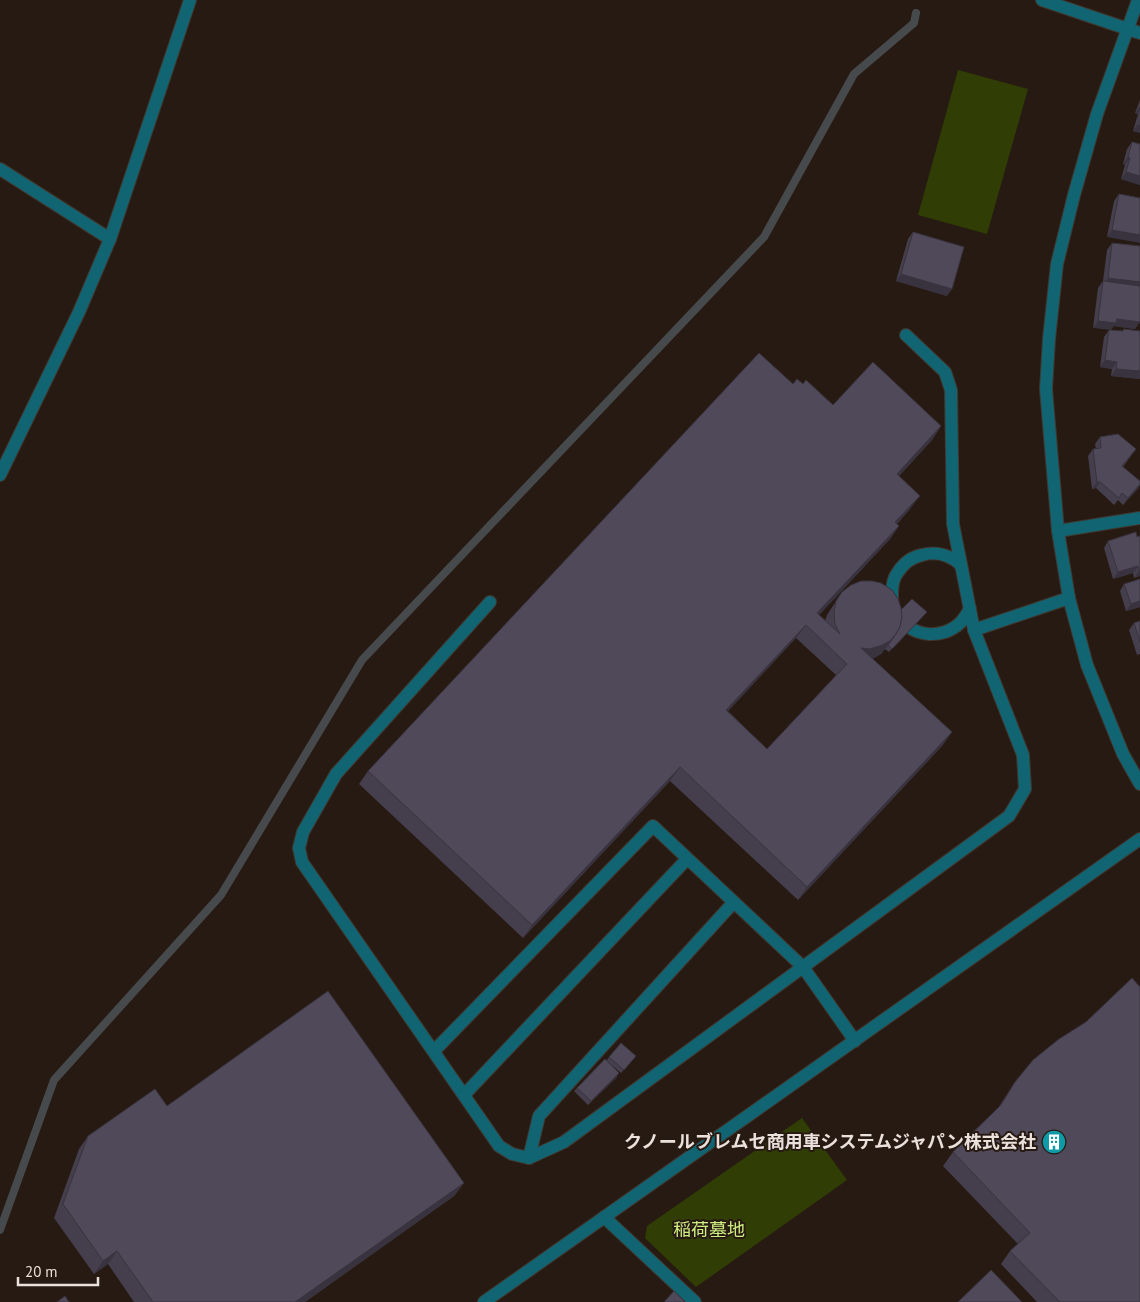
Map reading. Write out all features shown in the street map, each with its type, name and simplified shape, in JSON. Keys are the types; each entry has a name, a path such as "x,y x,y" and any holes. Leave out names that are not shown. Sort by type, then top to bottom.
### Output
{"street":[{"path":"0,475 79,312 110,239 190,0"},
{"path":"1042,0 1140,33"},
{"path":"1138,0 1097,114 1057,264 1046,389 1058,531 1069,598 1087,665 1123,754 1140,784"},
{"path":"0,169 110,239"},
{"path":"490,602 336,774 303,832 299,848 302,862 499,1146 512,1154 529,1158 564,1142 1009,816 1025,789 1023,755 974,630 953,524 951,390 945,372 906,335"},
{"path":"1058,531 1140,518"},
{"path":"961,565 943,554 928,553 915,556 903,564 896,575 892,587 892,599 895,612 902,622 924,634 937,634 949,630 961,622 970,609"},
{"path":"974,630 1069,598"},
{"path":"434,1051 652,826 803,966 855,1040"},
{"path":"484,1302 1140,839"},
{"path":"464,1095 687,859"},
{"path":"529,1158 539,1116 733,902"},
{"path":"604,1217 695,1302"}],"green space":[{"path":"958,70 1028,89 987,234 918,215"},
{"name":"稲荷墓地","path":"802,1118 847,1180 696,1287 645,1238 647,1226"}],"building":[{"path":"1132,142 1140,144 1140,176 1126,172"},
{"path":"1119,194 1140,198 1140,235 1112,230"},
{"path":"913,232 964,247 952,289 901,274"},
{"path":"1112,243 1140,246 1140,282 1108,278"},
{"path":"1103,281 1140,286 1140,322 1117,319 1116,323 1098,321"},
{"path":"1124,329 1140,331 1140,371 1116,369 1117,362 1105,360 1109,330 1123,331"},
{"path":"759,353 793,384 797,379 803,384 806,380 833,405 873,362 941,426 897,474 920,496 895,522 899,526 817,613 840,634 835,624 834,612 836,601 842,592 851,585 861,581 881,583 892,590 901,608 900,627 890,641 869,649 861,648 952,732 807,887 680,767 532,925 368,771","holes":["806,625 847,664 767,749 726,710"]},
{"path":"1118,434 1136,449 1122,466 1140,481 1140,484 1128,498 1122,493 1119,498 1100,482 1097,482 1093,449 1101,448 1100,437"},
{"path":"1136,532 1137,537 1140,536 1140,570 1138,566 1118,572 1108,541"},
{"path":"1140,579 1140,601 1131,604 1124,584"},
{"path":"912,599 927,612 892,649 888,645 900,627 901,610"},
{"path":"1140,621 1140,642 1134,623"},
{"name":"クノールブレムセ商用車システムジャパン株式会社","path":"1132,978 1140,987 1140,1302 1060,1302 1010,1251 1030,1233 953,1152 1001,1105 1015,1082 1033,1060 1059,1039 1086,1022"},
{"path":"328,991 464,1183 295,1302 153,1302 117,1251 103,1261 63,1204 88,1136 155,1089 167,1106"},
{"path":"621,1043 636,1056 624,1070 609,1057"},
{"path":"605,1059 619,1073 591,1101 577,1088"},
{"path":"991,1270 1022,1302 958,1302"},
{"path":"674,1291 685,1302 664,1302"},
{"path":"65,1296 69,1302 57,1302"}],"waterway":[{"path":"0,1230 54,1080 221,895 362,660 764,237 854,74 914,23 916,13"}],"place":[{"name":"クノールブレムセ商用車システムジャパン株式会社","path":"1054,1142"}]}
